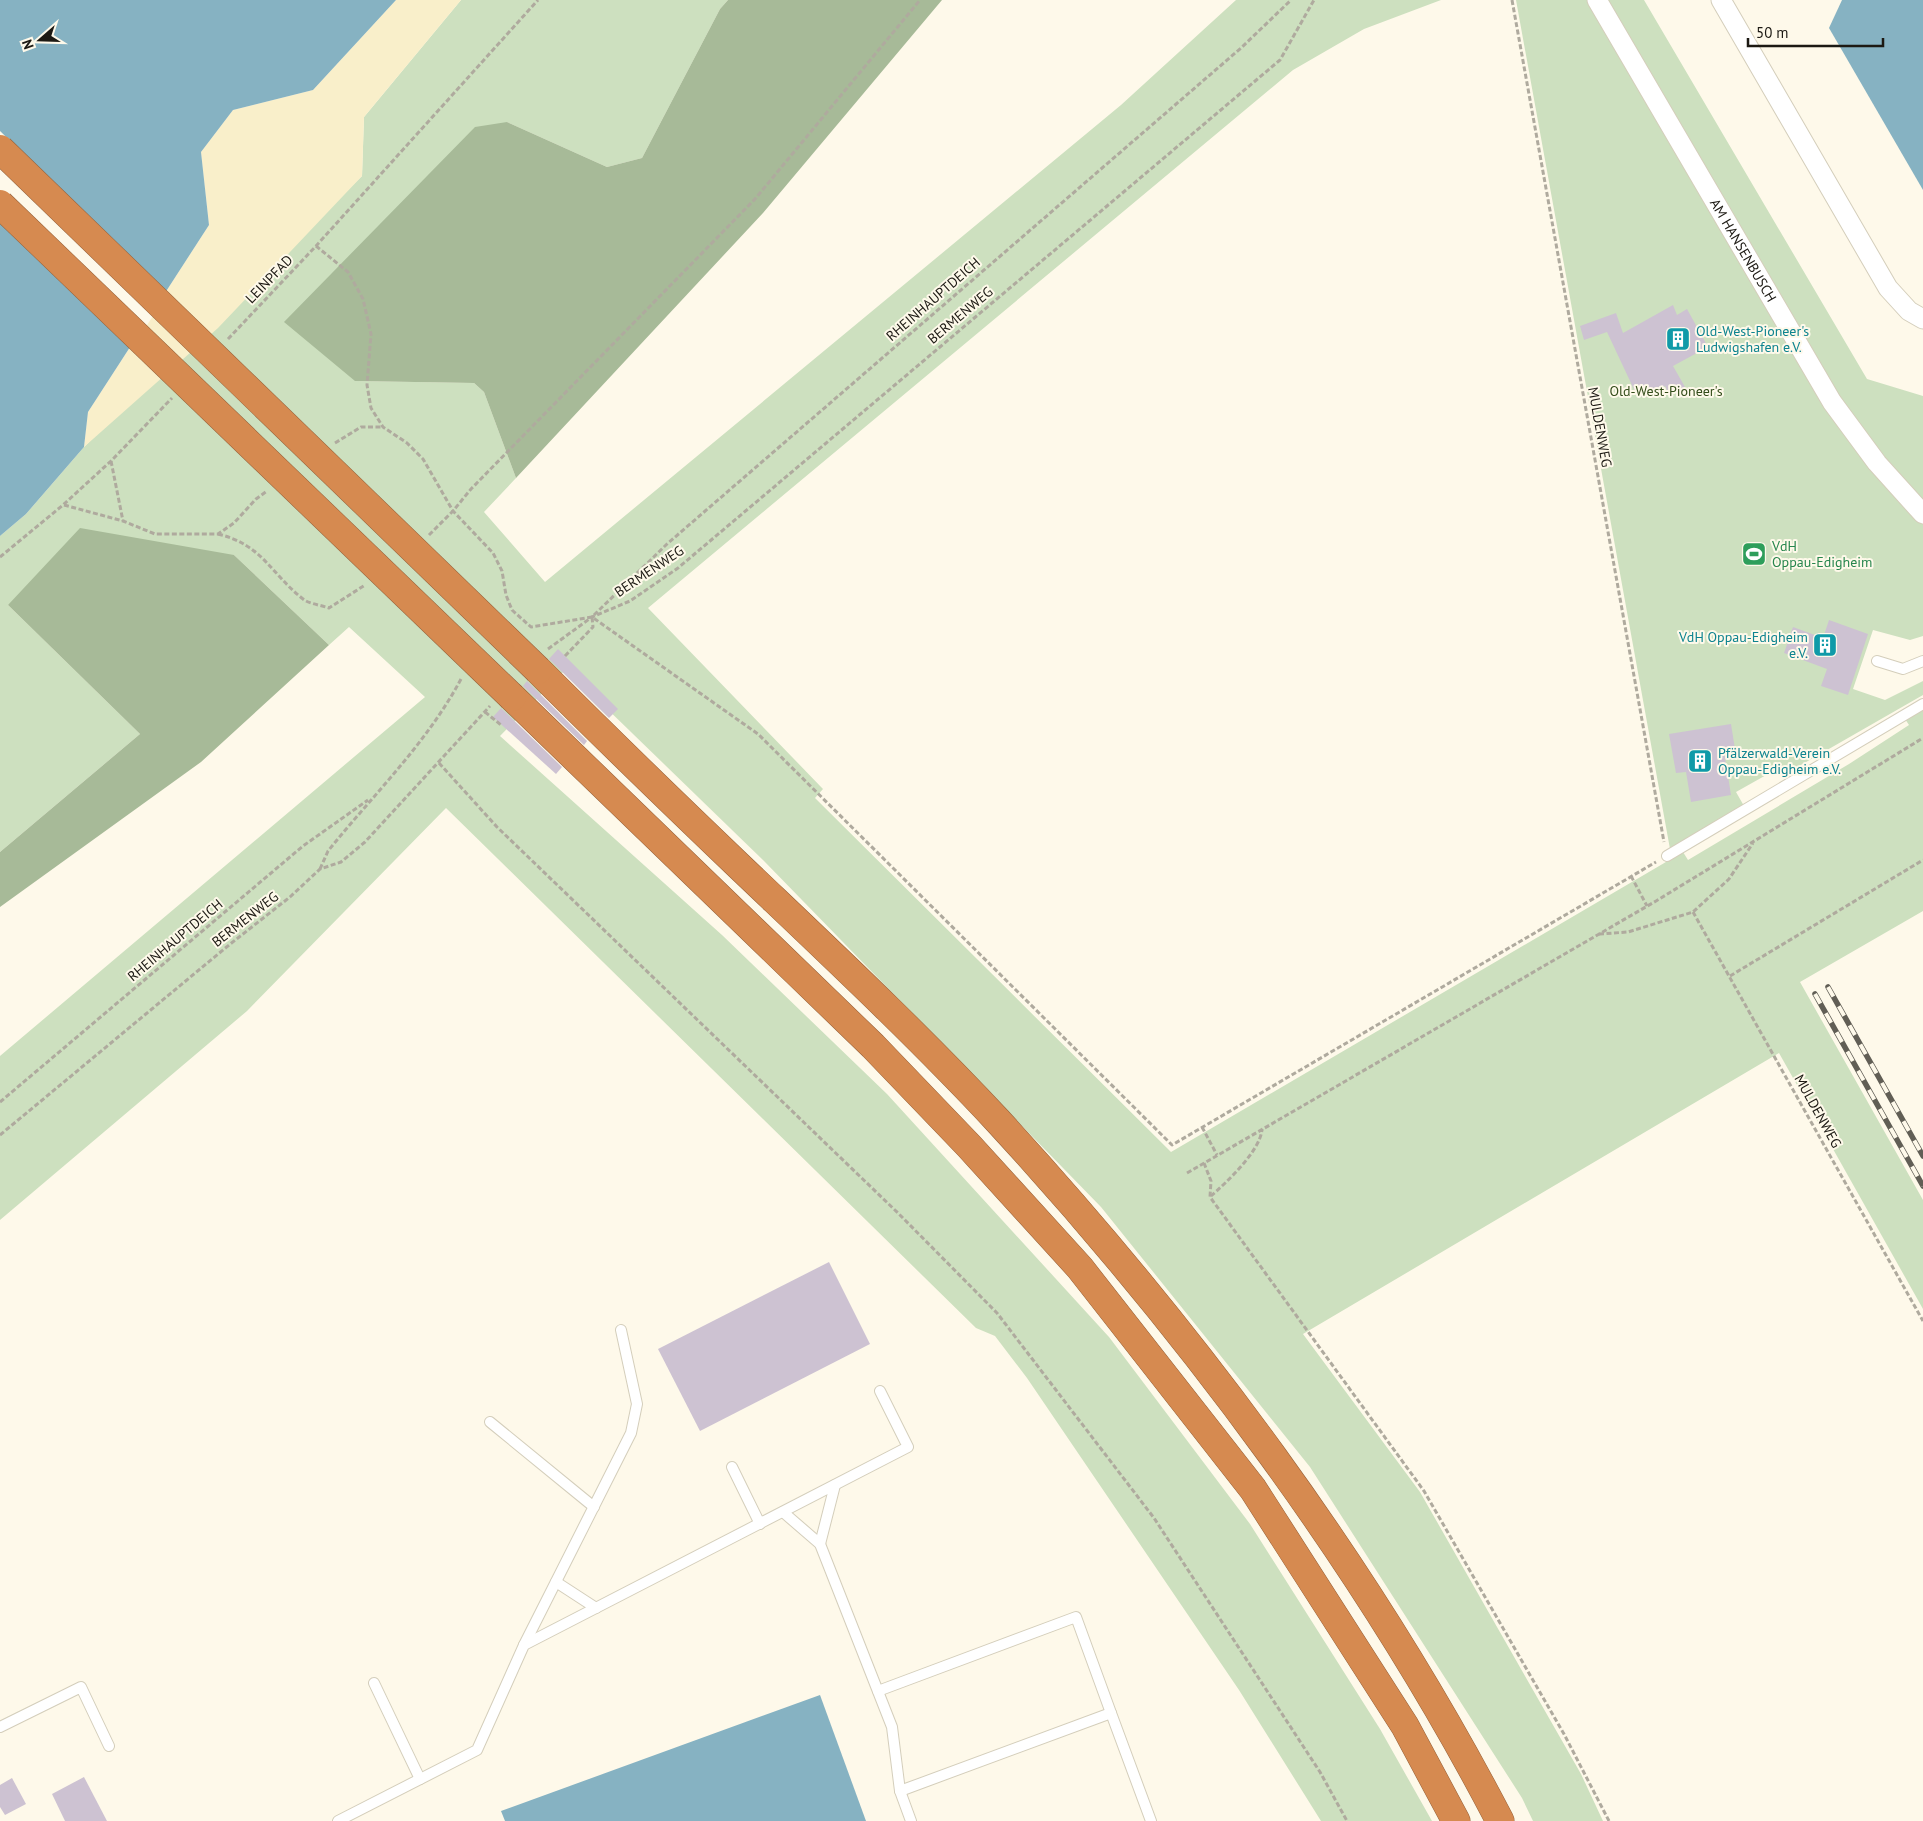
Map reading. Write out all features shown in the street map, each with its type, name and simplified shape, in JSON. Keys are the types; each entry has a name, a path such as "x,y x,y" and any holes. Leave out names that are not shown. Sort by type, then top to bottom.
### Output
{"highway":[{"path":"0,149 661,791 867,988 997,1120 1110,1247 1275,1456 1377,1610 1473,1768 1500,1821"},
{"path":"0,204 500,702 873,1046 969,1146 1080,1268 1253,1489 1405,1726 1456,1821"}],"street":[{"name":"AM HANSENBUSCH","path":"1596,0 1832,402 1877,464 1923,514"},
{"path":"1721,0 1883,280 1909,311 1923,318"}],"lane":[{"path":"1877,661 1903,670 1923,662"},
{"path":"1667,856 1923,704"},
{"path":"338,1821 477,1750 524,1645 631,1433 637,1404 621,1330"},
{"path":"524,1645 908,1447 880,1391"},
{"path":"490,1422 594,1507"},
{"path":"732,1467 760,1524"},
{"path":"820,1544 835,1485"},
{"path":"783,1512 820,1544 892,1727 900,1791 911,1821"},
{"path":"556,1582 596,1608"},
{"path":"878,1692 1076,1617 1151,1821"},
{"path":"374,1683 420,1779"},
{"path":"0,1727 81,1687 109,1746"},
{"path":"900,1791 1111,1713"}],"path":[{"name":"LEINPFAD","path":"227,340 316,246 538,0"},
{"path":"424,538 453,511 470,489 755,199 920,0"},
{"name":"RHEINHAUPTDEICH","path":"592,617 667,544 1241,48 1291,0"},
{"name":"BERMENWEG","path":"316,246 348,272 363,300 372,334 366,385 371,408 383,427 407,443 423,459 453,511 493,553 502,571 506,594 512,610 531,626 592,617 630,601 678,568 1280,60 1314,0"},
{"name":"MULDENWEG","path":"1511,1 1667,856"},
{"path":"0,557 64,505 111,461 173,397"},
{"path":"111,461 122,521"},
{"path":"64,505 122,521 155,534 218,534 236,538 254,550 304,600 329,608 366,584"},
{"path":"218,534 234,523"},
{"path":"565,656 593,627 592,617"},
{"path":"592,617 758,734 1172,1145 1667,856"},
{"name":"BERMENWEG","path":"0,1135 229,945 290,897 320,869 341,862 365,842 485,712 500,702"},
{"path":"320,869 328,851 368,800 424,736 448,703"},
{"path":"485,712 501,725"},
{"path":"1187,1173 1647,906 1923,738"},
{"path":"439,763 497,827 850,1165 997,1313 1154,1518 1320,1772 1347,1821"},
{"name":"RHEINHAUPTDEICH","path":"0,1102 303,846 368,800"},
{"path":"1597,934 1628,932 1693,912 1729,879 1755,841"},
{"path":"1730,976 1923,860"},
{"path":"1631,876 1647,906"},
{"name":"MULDENWEG","path":"1693,912 1923,1321"},
{"path":"1202,1127 1217,1155"},
{"path":"1210,1197 1228,1181 1262,1139 1262,1129"},
{"path":"1204,1163 1211,1181 1210,1197 1424,1491 1564,1734 1609,1821"}],"green space":[{"path":"461,0 728,0 720,9 642,158 607,167 507,122 355,381 474,383 484,392 516,478 484,512 545,582 1121,105 1236,0 1441,0 1364,29 1293,70 648,608 823,789 815,798 1171,1152 1683,852 1688,860 1849,764 1909,725 1905,719 1923,708 1923,911 1800,982 1923,1200 1923,1309 1779,1053 1303,1334 1420,1492 1581,1774 1603,1821 1533,1821 1522,1798 1310,1467 1101,1207 764,861 566,669 500,736 722,935 887,1094 1109,1337 1250,1524 1380,1729 1432,1821 1321,1821 1239,1690 1027,1378 995,1336 976,1328 446,808 247,1011 0,1220 0,1056 425,697 349,627 329,645 234,555 8,605 140,734 0,852 0,536 26,514 84,447 362,176 364,117"},
{"path":"728,0 942,0 763,213 516,478 484,392 474,383 355,381 284,322 475,127 507,122 607,167 642,158 720,9"},
{"name":"Old-West-Pioneer's","path":"1516,0 1644,0 1867,379 1923,396 1923,636 1910,640 1873,630 1853,689 1885,700 1923,681 1923,695 1787,773 1782,766 1736,792 1744,806 1670,849"},
{"path":"80,528 234,555 329,645 201,762 0,907 0,852 140,734 8,605"}],"sand":[{"path":"396,0 461,0 364,117 362,176 218,328 84,447 88,412 209,225 201,152 233,110 313,90"}],"water":[{"path":"0,0 396,0 313,90 233,110 201,152 209,225 88,412 84,447 26,514 0,536"},
{"path":"1842,0 1923,0 1923,190 1829,28"},
{"path":"820,1695 866,1821 505,1821 501,1811"}],"pier":[{"path":"0,131 168,293 132,348 0,221"}],"building":[{"path":"1673,305 1677,315 1687,309 1708,347 1673,366 1685,387 1670,396 1665,386 1638,398 1607,332 1584,340 1580,326 1616,313 1623,333"},
{"name":"VdH Oppau-Edigheim e.V.","path":"1829,620 1868,634 1848,695 1821,686 1827,669 1784,653 1793,627 1823,638"},
{"path":"558,649 618,709 609,718 549,659"},
{"path":"527,681 587,741 584,745 523,686"},
{"path":"501,708 562,767 556,774 493,717"},
{"name":"Pfälzerwald-Verein Oppau-Edigheim e.V.","path":"1731,724 1735,749 1724,751 1731,795 1691,802 1686,772 1676,773 1669,734"},
{"path":"829,1262 870,1344 700,1431 658,1349"},
{"path":"84,1777 107,1821 65,1821 52,1794"},
{"path":"12,1778 26,1804 5,1815 0,1807 0,1785"}],"railway":[{"path":"1828,987 1923,1156"},
{"path":"1815,994 1923,1186"}],"place":[{"name":"Old-West-Pioneer's Ludwigshafen e.V.","path":"1678,339"},
{"name":"VdH Oppau-Edigheim","path":"1754,554"},
{"name":"VdH Oppau-Edigheim e.V.","path":"1825,645"},
{"name":"Pfälzerwald-Verein Oppau-Edigheim e.V.","path":"1700,761"}]}
